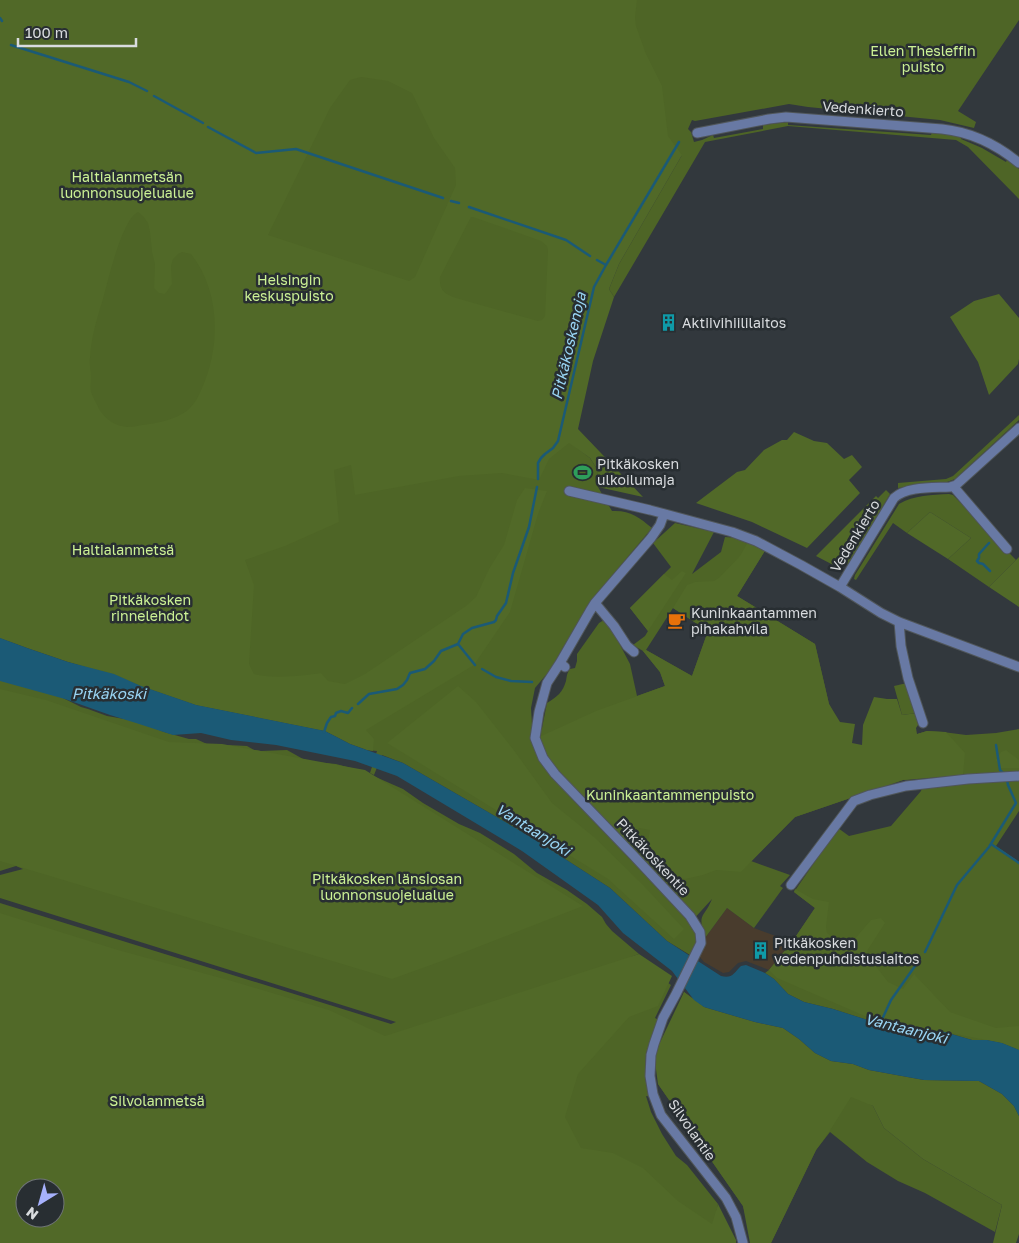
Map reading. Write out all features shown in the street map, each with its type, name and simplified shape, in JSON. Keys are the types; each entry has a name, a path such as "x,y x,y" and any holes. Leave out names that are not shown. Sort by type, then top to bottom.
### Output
{"street":[{"name":"Vedenkierto","path":"698,133 786,117 975,132 1019,163"},
{"path":"1007,549 953,486 1019,428"},
{"name":"Vedenkierto","path":"840,588 894,498 908,490 953,486"},
{"path":"569,491 732,532 756,541 840,588 880,613 939,638 1019,667"},
{"name":"Pitkäkoskentie","path":"664,514 660,525 651,538 595,603 562,665 547,683 539,712 535,738 543,758 555,774 690,916"},
{"path":"595,603 614,626 627,646 634,652"},
{"path":"899,622 901,646 908,678 925,725"},
{"path":"791,885 854,801 906,786 968,779 1019,776"},
{"name":"Silvolantie","path":"690,916 700,932 701,943 663,1018 651,1055 650,1076 653,1094 661,1115 726,1198 736,1217 743,1243"}],"shaded area":[{"path":"727,908 754,928 792,942 769,970 746,961 738,963 729,972 723,973 704,962 699,956 705,938"}],"green space":[{"name":"Helsingin keskuspuisto","path":"0,0 1019,0 1019,20 958,111 976,122 974,128 940,120 789,104 692,120 688,129 694,142 713,135 714,138 763,129 763,125 788,122 788,125 931,135 932,132 962,136 961,139 982,148 1006,162 1007,160 1019,169 1019,199 968,147 956,140 788,126 705,142 614,297 609,289 619,264 682,155 618,222 569,442 590,458 597,469 598,487 612,511 634,515 652,528 589,603 550,670 535,688 531,708 532,724 542,728 547,703 561,691 565,685 569,670 575,668 577,654 599,623 604,620 608,622 630,664 637,696 665,686 660,672 643,651 633,645 645,636 648,631 630,608 671,567 653,543 675,523 714,532 692,574 721,552 725,537 738,538 766,549 737,596 815,644 829,704 853,754 927,731 966,735 1019,729 1019,774 963,777 962,775 903,780 795,817 751,861 790,875 780,886 783,888 754,928 727,908 705,938 702,920 712,899 691,922 697,933 698,942 690,955 667,941 610,888 531,837 403,763 382,755 374,775 370,773 377,751 367,750 325,731 196,705 0,638","holes":["673,608 708,631 692,676 646,650"]},
{"name":"Haltialanmetsä","path":"0,0 637,0 636,26 646,54 662,86 668,136 682,155 619,264 609,289 614,297 593,361 578,429 643,497 598,487 597,469 590,458 569,443 549,459 539,480 502,473 459,476 355,495 351,465 334,470 339,522 285,546 245,560 254,585 249,664 254,674 278,677 321,673 328,681 345,684 365,674 466,606 476,597 489,569 504,545 517,500 525,488 547,491 538,514 510,612 474,665 366,730 374,739 373,751 350,744 325,731 196,705 141,686 114,674 68,662 0,638","holes":["361,77 388,81 412,93 434,138 455,168 456,185 415,277 409,281 268,235 330,108 350,80","138,212 148,223 155,264 154,288 159,293 165,294 172,284 171,266 173,259 178,254 182,252 191,254 201,268 208,284 212,301 215,337 208,372 200,394 190,408 178,416 166,420 127,427 111,421 99,409 91,392 90,360 95,328 112,265 121,238 132,217","471,217 541,241 547,246 548,250 545,316 542,320 538,321 452,296 445,293 441,288 440,277"]},
{"path":"999,294 1019,318 1019,359 1018,364 989,395 978,362 950,317 974,301"},
{"path":"1019,415 1019,420 955,479 947,482 898,488 898,483 946,479 953,476"},
{"path":"794,432 814,441 827,443 844,459 852,455 862,467 849,480 860,493 807,548 752,522 696,503 737,472 745,470 764,450 782,440 787,440"},
{"path":"886,490 890,494 849,565 844,562 856,536 871,516 874,502"},
{"path":"953,495 1016,560 989,587 948,559 971,538 930,512 907,533 893,523 856,580 854,579 899,504 917,497"},
{"path":"876,496 880,500 839,568 816,556"},
{"path":"930,512 971,538 948,559 907,533"},
{"name":"Kuninkaantammenpuisto","path":"748,542 766,549 737,596 815,644 829,704 840,722 855,724 852,743 862,745 863,725 874,697 897,699 902,715 917,713 917,734 927,731 946,732 965,753 963,775 903,780 795,817 741,872 716,870 685,879 671,877 642,859 639,855 642,844 648,840 650,830 639,828 635,837 624,842 548,762 539,737 596,711 665,686 660,672 643,651 646,650 692,676 708,631 673,608 687,585 695,582 714,581 720,577 740,556"},
{"path":"1019,557 1019,607 989,587"},
{"path":"682,571 686,573 648,631 630,608 664,574 672,580"},
{"path":"0,679 59,696 81,707 107,716 136,721 164,732 196,739 207,744 247,746 261,751 287,750 303,759 336,764 362,771 403,789 423,803 459,824 480,833 514,854 537,873 587,904 602,917 612,931 639,954 631,957 671,985 655,1018 659,1020 646,1053 645,1079 651,1097 646,1096 651,1112 662,1134 676,1156 687,1165 718,1204 716,1213 732,1236 0,1243 0,903 391,1024 396,1022 0,898 0,875 23,869 16,866 0,871"},
{"path":"907,683 917,713 902,715 894,686"},
{"path":"458,686 476,702 552,803 594,837 684,929 674,939 608,879 387,743"},
{"name":"Pitkäkosken länsiosan luonnonsuojelualue","path":"0,689 46,700 169,742 222,744 365,770 583,906 392,979 0,861"},
{"path":"1006,750 1019,760 1019,768 1000,768 996,760 1001,752"},
{"path":"1019,779 1019,811 996,846 1019,862 1019,1050 1002,1043 972,1040 941,1031 915,1032 804,1002 788,994 774,979 765,973 792,942 815,908 794,892 838,828 849,836 891,826 922,788"},
{"path":"795,889 813,899 829,902 827,933 847,948 871,920 881,918 885,923 867,951 888,982 903,989 914,974 950,1012 996,1028 1019,1026 1019,1050 1002,1043 867,1017 777,978 769,970 792,942 815,908 794,892"},
{"name":"Silvolanmetsä","path":"0,913 118,950 329,1010 385,1036 639,954 672,976 658,1006 629,1017 578,1074 565,1117 581,1148 613,1153 643,1168 678,1201 712,1224 718,1204 736,1243 0,1243"},
{"path":"684,992 704,1007 873,1106 884,1128 923,1159 1002,1205 995,1232 925,1193 898,1181 867,1162 830,1132 816,1150 771,1243 752,1240 743,1206 658,1084"},
{"path":"684,992 704,1007 783,1028 815,1053 831,1061 924,1080 979,1081 1002,1094 1014,1106 1019,1116 1019,1234 1016,1243 993,1243 1002,1205 923,1159 884,1128 873,1106 851,1097 816,1150 771,1243 750,1243 743,1206 658,1084 654,1055"}],"water":[{"name":"Pitkäkoski","path":"0,638 68,662 114,674 141,686 196,705 325,731 350,744 403,763 531,837 610,888 667,941 721,976 730,976 741,966 746,965 765,973 774,979 788,994 804,1002 915,1032 941,1031 972,1040 1002,1043 1019,1050 1019,1116 1014,1106 1002,1094 979,1081 924,1080 831,1061 815,1053 783,1028 704,1007 694,1000 672,971 623,933 598,905 522,851 397,776 355,761 276,745 231,740 201,733 173,735 65,699 0,681"}],"waterway":[{"path":"11,45 129,82 147,91"},
{"path":"154,96 203,123"},
{"path":"208,127 256,153 296,149 443,198"},
{"name":"Pitkäkoskenoja","path":"538,479 538,463 558,441 594,287 679,142"},
{"path":"451,201 459,203"},
{"path":"469,207 566,240 590,256"},
{"path":"597,260 606,265"},
{"name":"Pitkäkoskenoja","path":"358,704 369,694 397,689 403,685 410,673 425,669 441,651 458,644 463,634 472,628 496,620 506,603 513,573 529,527 537,487"},
{"path":"989,543 979,554 977,561 990,571"},
{"path":"458,644 475,665"},
{"path":"482,669 496,677 511,681 532,682"},
{"name":"Pitkäkoskenoja","path":"324,732 331,717 341,711 348,713 352,708"},
{"path":"996,745 1000,770 1004,774"},
{"path":"925,952 957,885 989,847 1016,803 1007,780"},
{"path":"991,844 1019,863"},
{"name":"Vantaanjoki","path":"879,1026 891,1000 920,959"}],"place":[{"name":"Aktiivihiililaitos","path":"668,323"},
{"name":"Pitkäkosken ulkoilumaja","path":"583,472"},
{"name":"Kuninkaantammen pihakahvila","path":"677,621"},
{"name":"Pitkäkosken vedenpuhdistuslaitos","path":"760,951"}],"park label":[{"name":"Ellen Thesleffin puisto","path":"923,59"},
{"name":"Haltialanmetsän luonnonsuojelualue","path":"127,186"},
{"name":"Pitkäkosken rinnelehdot","path":"150,608"}]}
